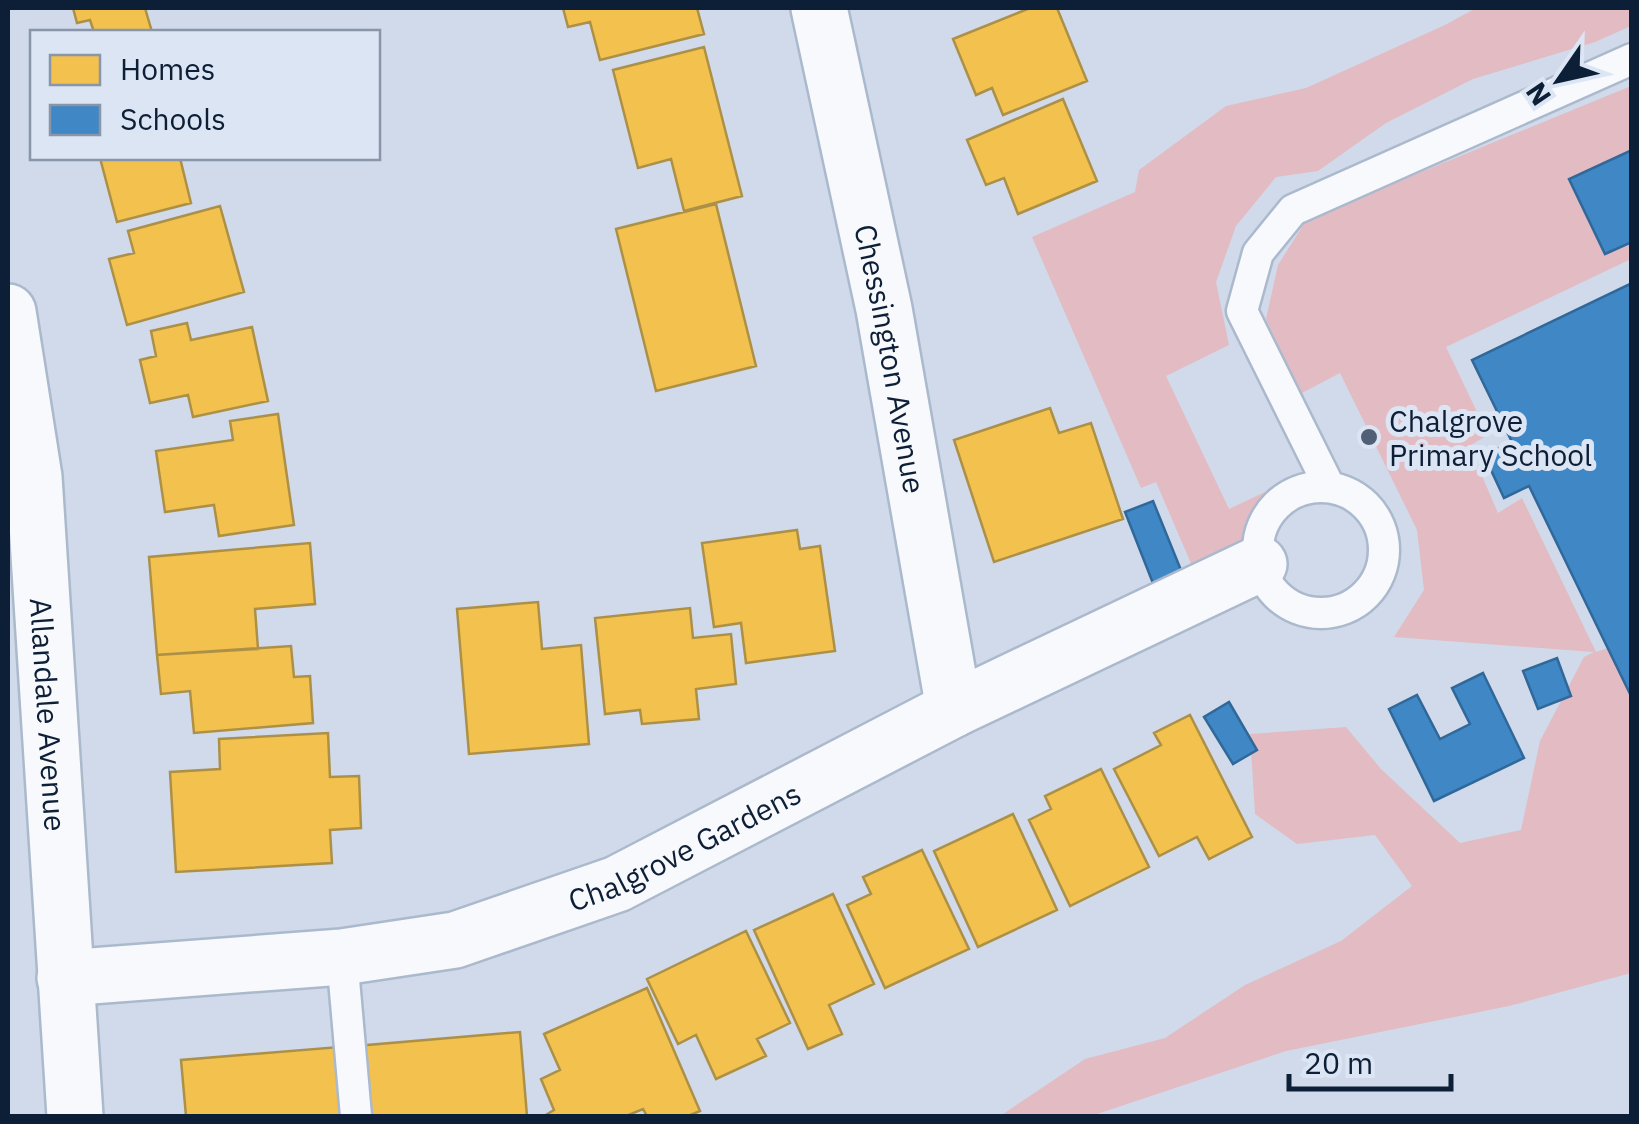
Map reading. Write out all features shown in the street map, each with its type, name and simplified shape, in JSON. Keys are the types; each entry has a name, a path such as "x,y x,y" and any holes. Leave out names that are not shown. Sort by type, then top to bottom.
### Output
{"street":[{"name":"Chessington Avenue","path":"819,8 884,309 954,709"},
{"name":"Allandale Avenue","path":"8,312 34,478 75,1116"},
{"name":"Chalgrove Gardens","path":"65,978 342,957 454,940 617,884 954,709 1258,564"}],"lane":[{"path":"1329,486 1242,311 1258,253 1293,210 1632,59"},
{"path":"1329,486 1364,503 1379,524 1384,546 1381,570 1370,590 1346,608 1324,614 1283,602 1267,584 1258,564 1259,531 1270,511 1286,496 1307,487 1329,486"},
{"path":"342,957 356,1116"}],"shaded area":[{"path":"1476,8 1631,8 1631,26 1595,42 1473,79 1386,123 1318,171 1276,177 1236,226 1216,282 1229,345 1166,376 1229,509 1265,492 1240,550 1193,568 1156,482 1141,488 1032,237 1135,192 1139,170 1226,106 1306,88"},
{"path":"1631,86 1631,259 1446,347 1488,435 1469,446 1498,513 1522,498 1596,652 1631,640 1631,973 1509,1006 1286,1051 1091,1116 1000,1116 1085,1059 1165,1038 1245,985 1341,941 1412,886 1375,835 1297,844 1255,814 1250,734 1346,727 1381,769 1460,843 1521,830 1540,741 1584,657 1594,652 1394,637 1424,590 1417,530 1340,373 1300,394 1266,319 1278,265 1307,219"}],"building: Homes":[{"path":"73,8 145,8 151,30 93,30 90,20 77,23"},
{"path":"563,8 697,8 704,34 600,60 590,22 568,27"},
{"path":"1030,8 1057,8 1087,81 1003,115 992,88 976,95 953,39"},
{"path":"704,47 742,196 684,211 671,159 638,168 613,70"},
{"path":"1063,99 1097,181 1018,214 1004,178 986,185 967,140"},
{"path":"101,160 180,160 191,203 117,222"},
{"path":"716,204 756,366 656,391 616,229"},
{"path":"220,206 244,292 127,325 109,259 134,253 128,231"},
{"path":"187,323 191,340 252,327 268,401 193,417 188,395 150,403 140,360 156,356 151,331"},
{"path":"1050,408 1059,433 1091,423 1123,519 994,562 954,440"},
{"path":"278,414 294,525 219,536 214,505 165,512 156,451 233,440 230,421"},
{"path":"797,530 800,549 820,546 835,651 746,663 741,623 714,627 702,543"},
{"path":"310,543 315,604 255,609 258,649 157,655 149,557"},
{"path":"538,602 542,649 581,645 589,744 469,754 457,609"},
{"path":"690,608 693,638 731,634 736,684 696,689 699,719 642,724 640,710 605,714 595,618"},
{"path":"291,646 294,677 310,676 313,723 194,733 190,691 161,694 157,655"},
{"path":"1190,715 1252,837 1209,859 1197,837 1159,856 1114,769 1161,745 1154,733"},
{"path":"328,733 330,777 359,776 361,828 330,830 332,863 176,872 170,772 220,769 219,739"},
{"path":"1101,769 1149,867 1070,906 1029,820 1051,809 1045,796"},
{"path":"1013,814 1057,910 978,947 934,851"},
{"path":"922,850 969,949 885,988 847,905 871,894 863,877"},
{"path":"833,894 874,984 829,1005 842,1034 808,1049 754,930"},
{"path":"746,931 790,1023 757,1039 766,1056 716,1079 696,1035 678,1044 647,979"},
{"path":"647,988 700,1111 688,1116 647,1116 643,1109 626,1116 544,1116 554,1110 541,1079 560,1070 544,1034"},
{"path":"520,1032 527,1116 363,1116 356,1046"},
{"path":"339,1047 344,1116 186,1116 181,1060"}],"building: Schools":[{"path":"1632,150 1632,242 1605,254 1569,179"},
{"path":"1632,283 1632,698 1529,486 1504,498 1484,455 1512,442 1472,360"},
{"path":"1153,501 1185,580 1156,591 1125,512"},
{"path":"1557,658 1571,696 1538,709 1523,671"},
{"path":"1483,673 1524,758 1434,801 1389,709 1417,695 1440,739 1470,724 1452,688"},
{"path":"1229,702 1257,750 1233,764 1204,717"}],"place":[{"name":"Chalgrove Primary School","path":"1369,437"}]}
